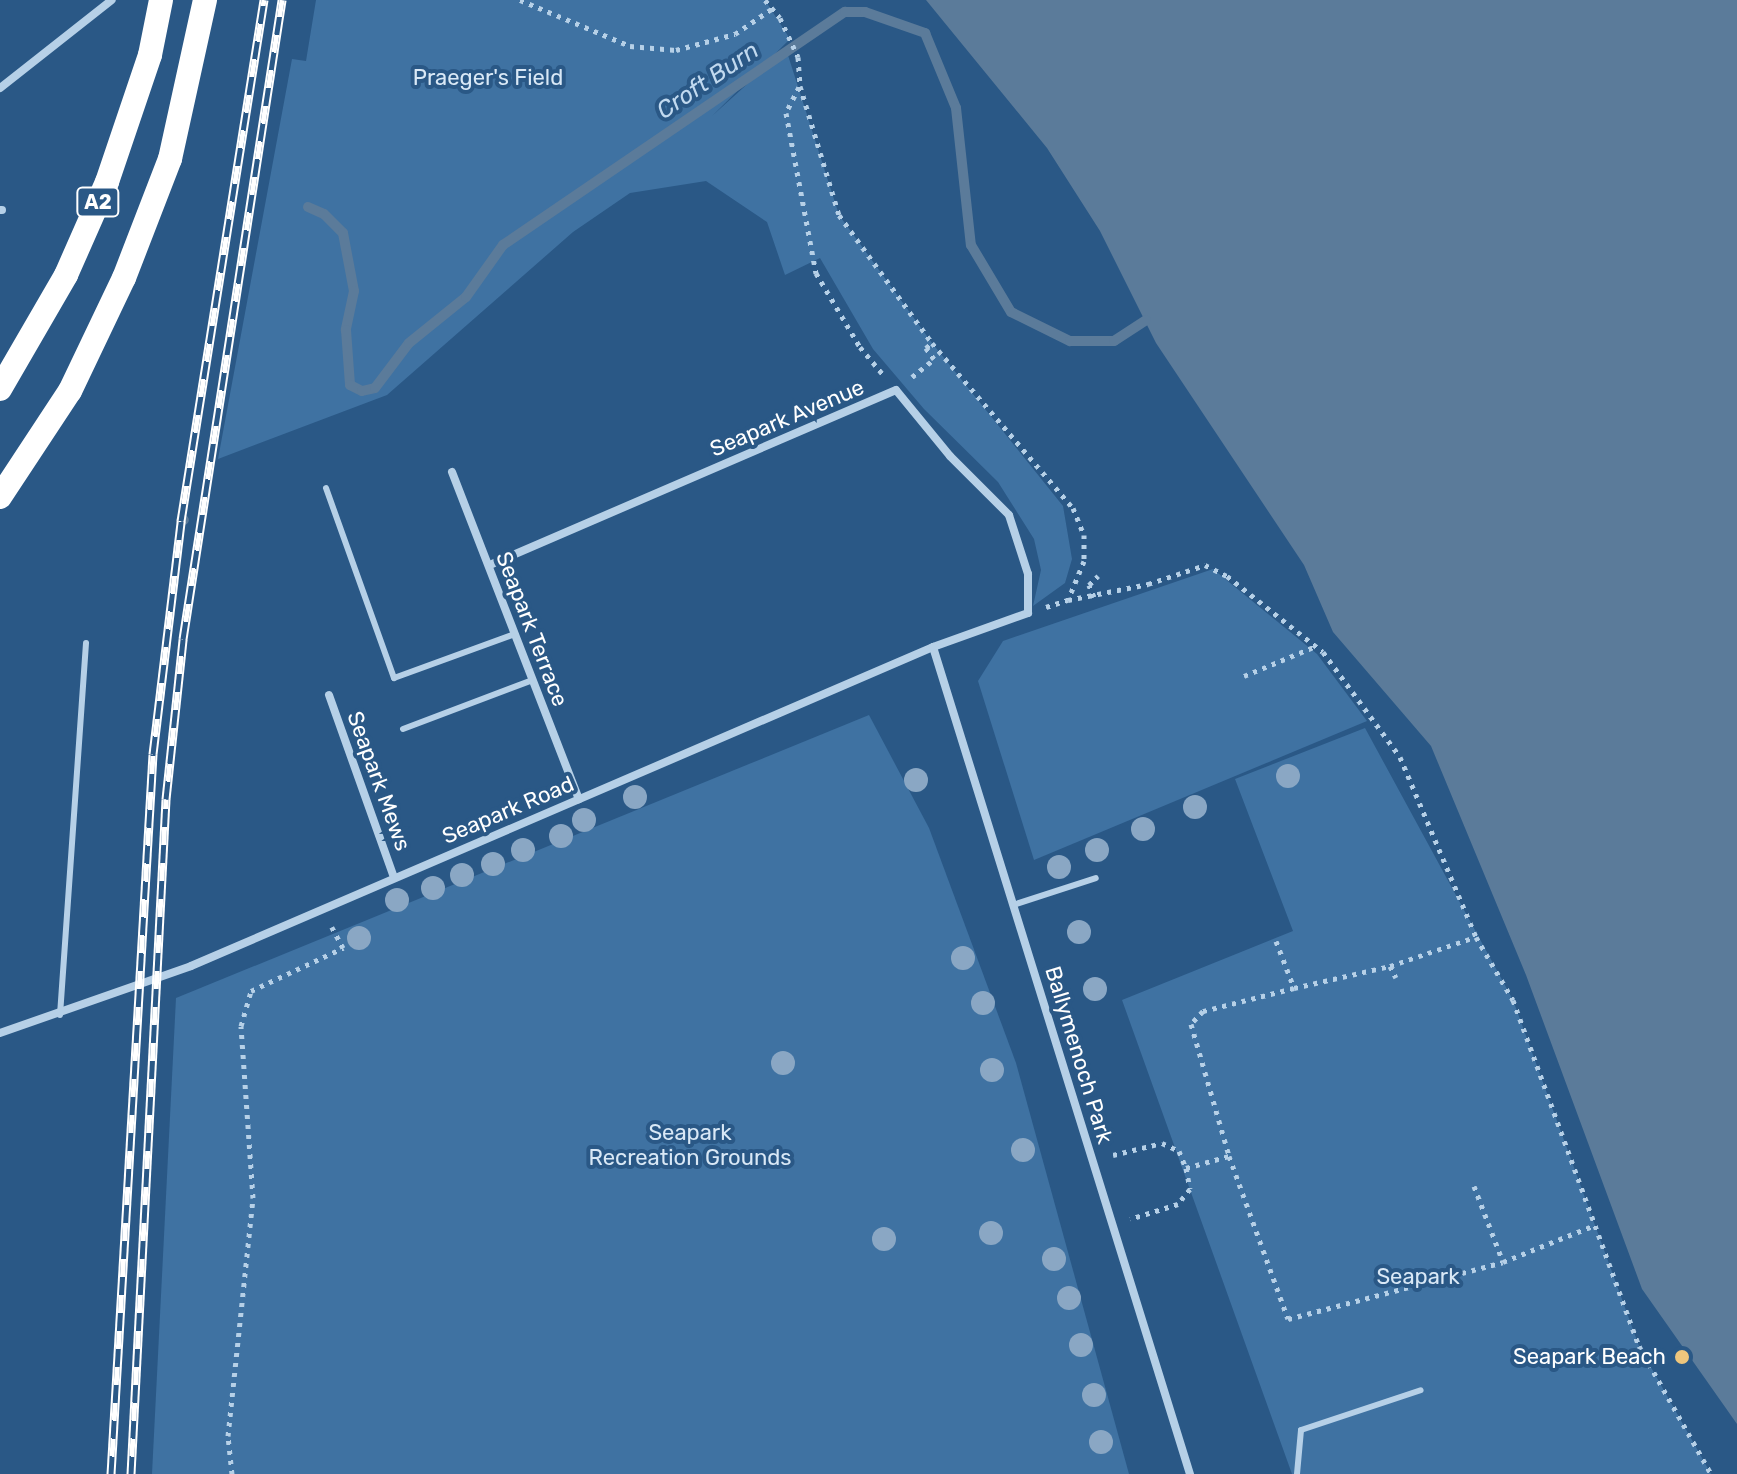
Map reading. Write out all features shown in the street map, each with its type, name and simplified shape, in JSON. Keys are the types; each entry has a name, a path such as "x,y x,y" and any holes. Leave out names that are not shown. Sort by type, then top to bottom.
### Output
{"highway":[{"name":"A2","path":"0,389 66,275 107,182 150,55 161,0"},
{"name":"A2","path":"0,497 70,391 124,278 170,159 205,0"}],"street":[{"path":"0,88 112,0"},
{"name":"Seapark Avenue","path":"489,565 896,390 950,456 1009,515 1028,574 1028,613"},
{"name":"Seapark Terrace","path":"452,472 579,799"},
{"name":"Seapark Road","path":"0,1033 60,1015 325,908 933,647 1028,613"},
{"name":"Ballymenoch Park","path":"933,647 1190,1474"},
{"name":"Seapark Mews","path":"329,695 394,878"}],"lane":[{"path":"326,488 394,678 515,634"},
{"path":"60,1015 86,643"},
{"path":"403,729 533,680"},
{"path":"1013,905 1096,878"},
{"path":"1297,1474 1301,1430 1421,1390"}],"path":[{"path":"520,0 630,46 676,50 735,34 773,8"},
{"path":"765,0 780,18 798,57 800,86 839,215 932,343 1073,508 1084,535 1084,561 1068,600 1094,597 1205,565 1227,576 1316,646 1349,683 1400,757 1476,937 1513,1000 1639,1346 1711,1474"},
{"path":"800,86 786,113 816,273 860,347 896,390 934,359 926,348 932,343"},
{"path":"1094,597 1089,585 1098,576"},
{"path":"1244,676 1316,646"},
{"path":"232,1474 228,1436 253,1198 241,1026 251,991 343,948 325,908"},
{"path":"1476,937 1390,966 1203,1011 1191,1024 1229,1156 1288,1319 1503,1262 1595,1225"},
{"path":"1276,941 1294,988"},
{"path":"1390,966 1396,978"},
{"path":"1092,1160 1162,1143 1179,1151 1186,1168 1190,1189 1178,1204 1112,1224"},
{"path":"1186,1168 1229,1156"},
{"path":"1474,1186 1503,1262"}],"green space":[{"name":"Praeger's Field","path":"316,0 765,0 790,39 712,116 786,49 839,215 932,343 1063,506 1072,559 1065,583 1033,606 1041,570 1034,539 998,482 924,409 873,349 820,258 785,275 767,222 706,181 630,193 573,232 387,395 218,459 292,59 306,61"},
{"path":"1213,569 1317,654 1367,721 1034,860 978,681 1003,641"},
{"name":"Seapark Recreation Grounds","path":"869,715 929,828 1016,1063 1129,1474 152,1474 176,998"},
{"name":"Seapark","path":"1365,728 1513,1000 1639,1346 1711,1474 1292,1474 1122,1000 1293,931 1235,779"}],"shaded area":[{"path":"926,0 1737,0 1737,1424 1642,1289 1526,975 1431,746 1333,632 1304,565 1156,343 1100,231 1047,148"}],"waterway":[{"name":"Croft Burn","path":"308,207 324,214 343,233 354,291 346,330 350,385 362,391 375,388 409,343 466,297 503,245 845,12 865,12 925,33 956,108 971,245 1011,312 1070,341 1114,341 1146,320"}],"railway":[{"path":"111,1474 153,754 181,521 264,0"},
{"path":"131,1474 166,799 183,639 282,0"}],"place":[{"name":"Seapark Beach","path":"1682,1357"}]}
